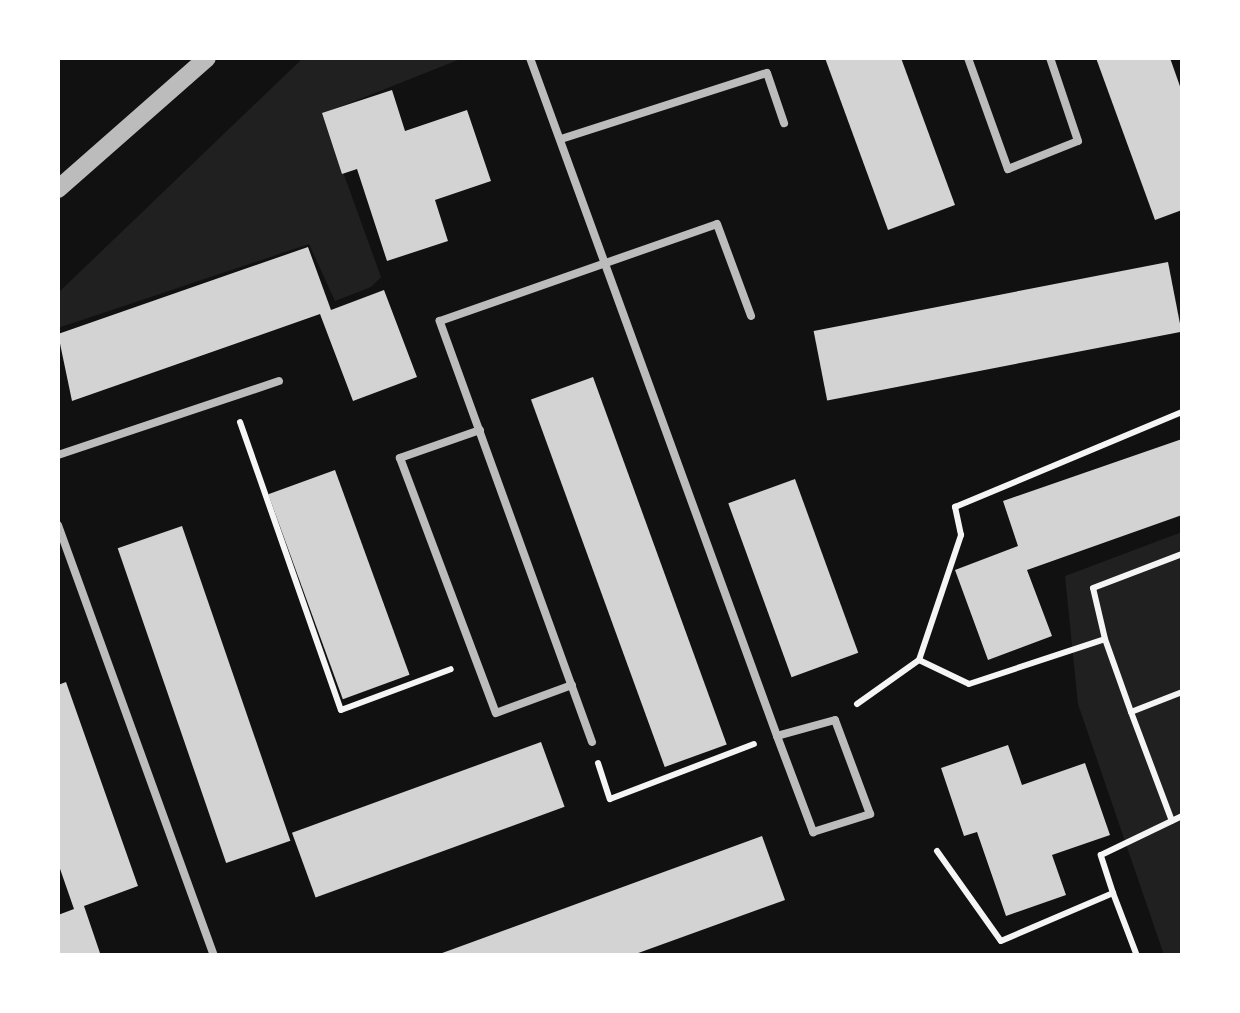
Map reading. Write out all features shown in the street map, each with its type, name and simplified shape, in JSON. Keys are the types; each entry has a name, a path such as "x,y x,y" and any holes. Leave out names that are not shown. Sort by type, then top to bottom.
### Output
{"street":[{"path":"58,189 207,58"}],"lane":[{"path":"530,58 777,736 813,832 870,814 835,720 777,736"},
{"path":"968,58 1008,169 1078,141 1050,58"},
{"path":"560,139 767,72 784,122"},
{"path":"592,742 440,321 717,224 752,316"},
{"path":"58,456 279,381"},
{"path":"480,430 400,458 496,714 572,686"},
{"path":"58,525 214,956"}],"path":[{"path":"232,397 341,710 476,660"},
{"path":"835,720 919,660 961,535 954,507 1182,412"},
{"path":"1172,822 1105,640 1092,588 1182,554"},
{"path":"919,660 969,684 1105,640"},
{"path":"1130,712 1182,692"},
{"path":"592,742 610,799 777,736"},
{"path":"1137,956 1101,856 1182,816"},
{"path":"937,851 1001,941 1113,894"}],"shaded area":[{"path":"303,58 463,58 322,114 381,277 371,287 335,301 309,244 58,328 58,293"},
{"path":"1182,532 1182,955 1164,955 1078,704 1065,576"}],"building":[{"path":"825,58 901,58 955,205 888,230"},
{"path":"1096,58 1170,58 1182,92 1182,210 1155,220"},
{"path":"392,90 405,131 467,110 491,181 435,200 448,241 387,261 357,169 342,174 322,113"},
{"path":"308,247 331,310 384,290 417,377 353,401 320,314 72,401 58,334"},
{"path":"1168,262 1182,332 827,401 814,331"},
{"path":"593,377 727,744 665,767 531,400"},
{"path":"1182,439 1182,515 1027,570 1052,636 988,660 955,570 1018,546 1003,501"},
{"path":"335,470 410,675 343,699 268,494"},
{"path":"795,479 858,653 792,677 728,503"},
{"path":"182,526 290,841 226,863 118,548"},
{"path":"66,682 138,886 84,906 101,956 58,956 58,915 74,909 58,863 58,685"},
{"path":"541,742 565,807 316,897 292,833"},
{"path":"1008,745 1022,785 1085,763 1110,835 1052,855 1066,895 1006,916 977,832 964,836 941,768"},
{"path":"762,836 785,900 630,956 434,956"}]}
